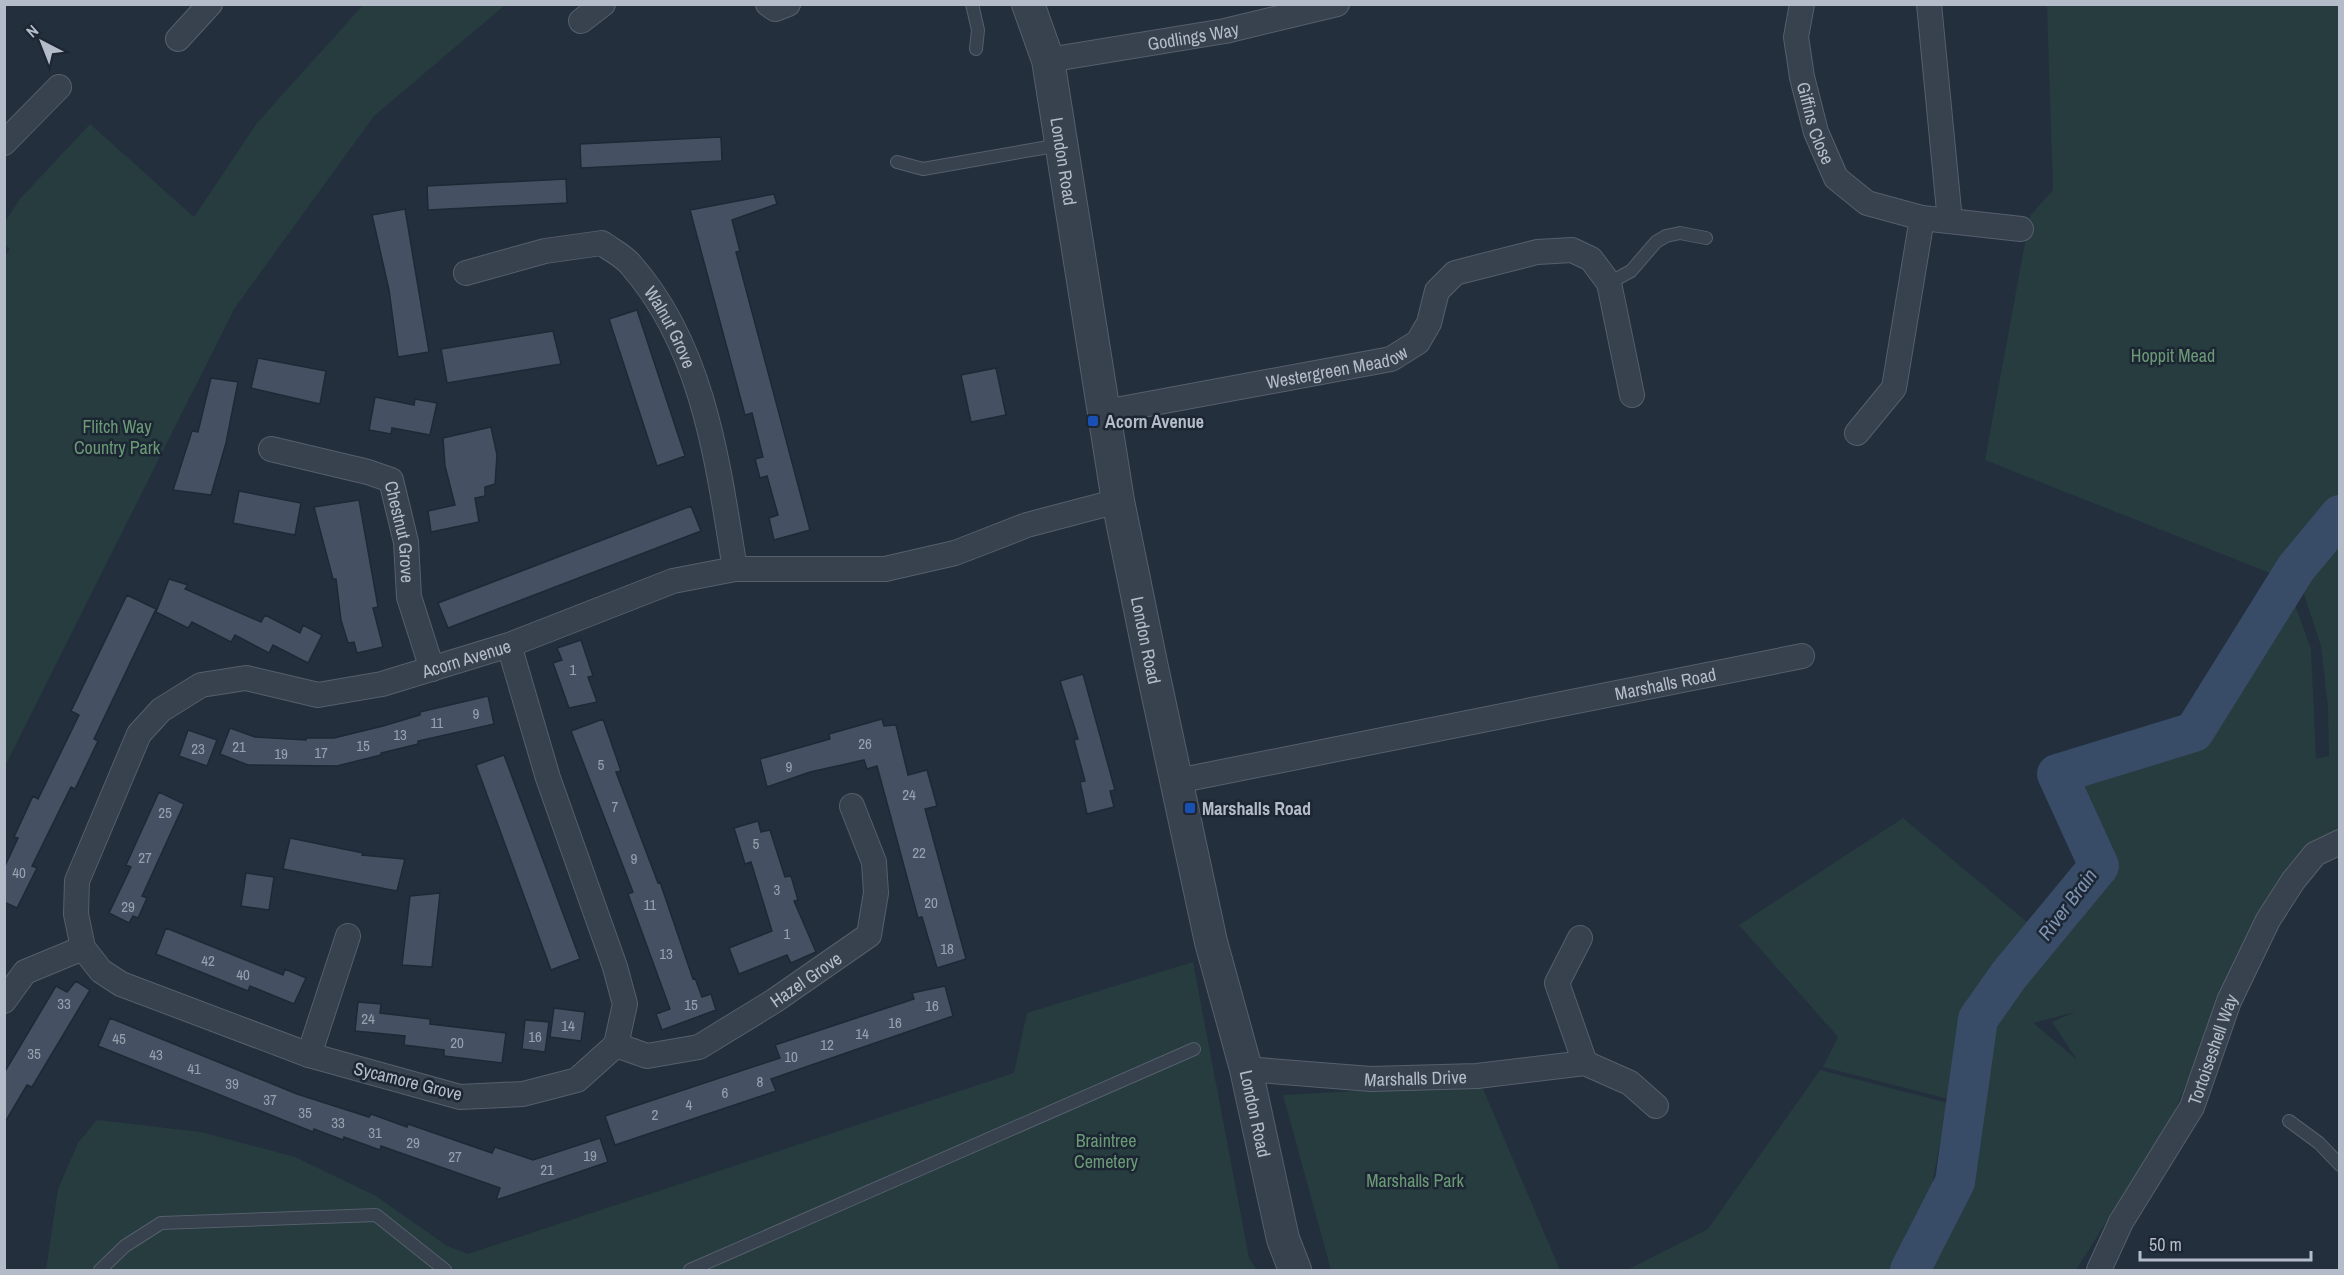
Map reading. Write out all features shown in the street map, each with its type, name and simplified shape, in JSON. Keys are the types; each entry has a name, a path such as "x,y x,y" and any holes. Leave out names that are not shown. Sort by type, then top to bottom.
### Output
{"street":[{"path":"581,21 603,4"},
{"path":"768,4 775,9 788,4"},
{"name":"London Road","path":"1028,4 1048,60 1118,501 1177,781 1211,942 1246,1069 1283,1239 1295,1270"},
{"name":"Giffins Close","path":"1802,4 1796,37 1802,77 1816,132 1836,178 1867,203 1922,218 2021,229"},
{"path":"1929,4 1950,220"},
{"name":"Godlings Way","path":"1048,60 1225,31 1330,6"},
{"path":"178,39 204,7"},
{"path":"4,143 59,87"},
{"path":"1857,433 1894,388 1922,218"},
{"name":"Walnut Grove","path":"466,273 545,251 602,243 630,263 657,299 684,348 691,368 719,470 735,569"},
{"name":"Westergreen Meadow","path":"1105,412 1391,358 1418,342 1429,323 1437,291 1455,273 1537,252 1572,250 1591,259 1609,283 1632,395"},
{"name":"Chestnut Grove","path":"271,449 368,472 391,480 405,542 409,597 432,669"},
{"name":"Acorn Avenue","path":"83,948 76,914 77,881 139,734 161,710 201,685 246,678 318,695 382,684 509,645 673,581 735,569 885,569 955,553 1027,525 1118,501"},
{"path":"509,645 548,778 615,967 625,1004 616,1045"},
{"name":"Marshalls Road","path":"1177,781 1802,656"},
{"name":"Hazel Grove","path":"616,1045 647,1056 699,1047 774,1001 869,935 876,893 874,862 852,806"},
{"name":"Tortoiseshell Way","path":"2099,1270 2121,1222 2192,1107 2229,1001 2268,920 2293,881 2315,854 2340,842"},
{"path":"309,1055 348,936"},
{"path":"1580,938 1557,983 1585,1063 1630,1083 1656,1106"},
{"path":"4,1000 25,972 83,948"},
{"name":"Sycamore Grove","path":"83,948 101,971 121,984 309,1055 460,1097 524,1094 577,1080 616,1045"},
{"name":"Marshalls Drive","path":"1246,1069 1371,1079 1477,1076 1585,1063"}],"lane":[{"path":"972,4 978,30 976,49"},
{"path":"897,162 923,169 1061,144"},
{"path":"1609,283 1631,271 1656,242 1666,236 1680,233 1706,238"},
{"path":"690,1270 1194,1049"},
{"path":"2289,1121 2319,1143 2340,1165"},
{"path":"100,1270 126,1246 161,1223 376,1215 445,1270"}],"green space":[{"name":"Flitch Way Country Park","path":"363,5 505,5 374,116 234,309 5,766 4,257 10,249 5,245 5,222 20,199 90,124 194,217 257,123"},
{"name":"Hoppit Mead","path":"2047,5 2339,5 2339,510 2280,577 1985,460 2030,216 2053,190"},
{"path":"2339,527 2339,834 2222,1003 2171,1119 2076,1270 1922,1270 1964,1182 1976,1101 1949,1099 1823,1067 1838,1037 1739,925 1903,818 2046,938 2104,864 2066,778 2200,736 2290,591 2311,649 2316,759 2329,756 2328,707 2321,646 2299,579","holes":["2075,1012 2052,1022 2077,1060 2033,1023"]},
{"name":"Braintree Cemetery","path":"1193,962 1249,1258 1257,1270 46,1270 58,1189 78,1143 97,1120 201,1132 295,1157 376,1196 447,1246 468,1254 1014,1073 1027,1013"},
{"path":"1820,1070 1948,1103 1931,1190 1890,1270 1627,1270 1708,1229"},
{"name":"Marshalls Park","path":"1481,1084 1560,1270 1331,1270 1283,1095"}],"building":[{"path":"721,137 722,161 581,168 580,144"},
{"path":"566,179 567,203 428,210 427,186"},
{"path":"774,194 777,204 732,220 740,251 736,252 810,530 774,540 769,518 778,515 767,476 760,478 755,459 763,457 752,413 745,415 690,210"},
{"path":"405,209 429,352 398,357 389,290 372,215"},
{"path":"637,310 685,456 657,466 609,319"},
{"path":"553,331 561,364 447,383 441,349"},
{"path":"258,358 326,371 320,404 251,388"},
{"path":"996,368 1006,415 971,422 961,375"},
{"path":"211,378 238,382 226,443 211,495 173,490 192,431 198,432"},
{"path":"375,397 414,405 415,399 437,403 430,435 392,428 391,434 369,430"},
{"path":"491,427 497,455 495,484 485,487 485,496 475,498 479,522 431,532 428,511 455,505 445,466 443,438"},
{"path":"239,491 301,503 295,535 233,523"},
{"path":"359,500 378,607 373,608 383,647 357,653 354,642 348,643 341,620 336,579 333,579 314,507"},
{"path":"691,506 701,531 448,628 438,603"},
{"path":"169,579 188,585 185,589 261,622 265,615 300,633 303,625 322,635 308,663 273,645 269,653 235,635 231,642 192,622 188,628 156,612"},
{"path":"127,595 156,609 94,739 98,741 75,789 71,787 32,866 37,868 17,908 4,902 4,868 18,838 14,837 33,796 38,799 79,715 71,711"},
{"path":"581,640 593,676 588,677 597,702 569,708 553,663 562,660 557,648"},
{"path":"1083,674 1115,790 1110,791 1114,807 1087,814 1080,782 1085,781 1074,740 1078,739 1060,681"},
{"path":"488,696 494,724 418,741 418,744 337,766 248,765 220,754 230,728 255,737 306,740 306,738 334,738 420,715 420,712"},
{"path":"603,719 621,771 616,772 658,883 660,882 693,979 695,978 702,997 711,994 716,1010 662,1030 656,1014 670,1009 628,894 633,892 571,731"},
{"path":"882,719 884,726 896,725 908,775 927,770 937,806 925,809 966,959 937,968 922,917 918,918 877,766 867,769 864,760 810,772 767,787 760,759 830,739 829,734"},
{"path":"188,730 217,740 207,766 179,756"},
{"path":"504,755 580,959 551,970 476,765"},
{"path":"159,792 184,804 142,896 147,898 138,918 133,916 129,923 109,913 131,867 126,865"},
{"path":"758,821 761,832 770,830 785,877 791,876 798,900 794,901 816,952 791,963 787,955 739,974 729,948 772,931 751,862 745,864 734,828"},
{"path":"290,838 363,853 362,855 405,859 397,891 283,869"},
{"path":"246,873 274,877 269,910 241,906"},
{"path":"440,893 432,967 402,965 410,896"},
{"path":"166,928 283,975 285,969 306,978 294,1004 250,986 248,991 156,954"},
{"path":"76,981 90,990 32,1087 27,1085 4,1124 4,1073 56,986 67,992"},
{"path":"945,986 953,1016 771,1079 776,1091 615,1145 605,1116 780,1058 775,1045 914,999 912,993"},
{"path":"358,1002 381,1004 380,1013 430,1019 430,1024 506,1033 502,1063 444,1056 444,1050 404,1045 405,1036 355,1031"},
{"path":"554,1008 585,1012 581,1041 550,1037"},
{"path":"110,1018 297,1094 369,1117 371,1114 407,1127 408,1124 492,1153 495,1147 533,1160 600,1138 608,1162 496,1200 500,1188 381,1146 380,1150 344,1137 343,1140 314,1129 313,1132 98,1046"},
{"path":"525,1020 549,1022 545,1052 522,1049"}],"waterway":[{"name":"River Brain","path":"1910,1270 1955,1182 1978,1019 2009,975 2099,866 2057,774 2194,732 2296,568 2340,515"}],"place":[{"name":"Acorn Avenue","path":"1093,421"},
{"name":"Marshalls Road","path":"1190,808"}]}
